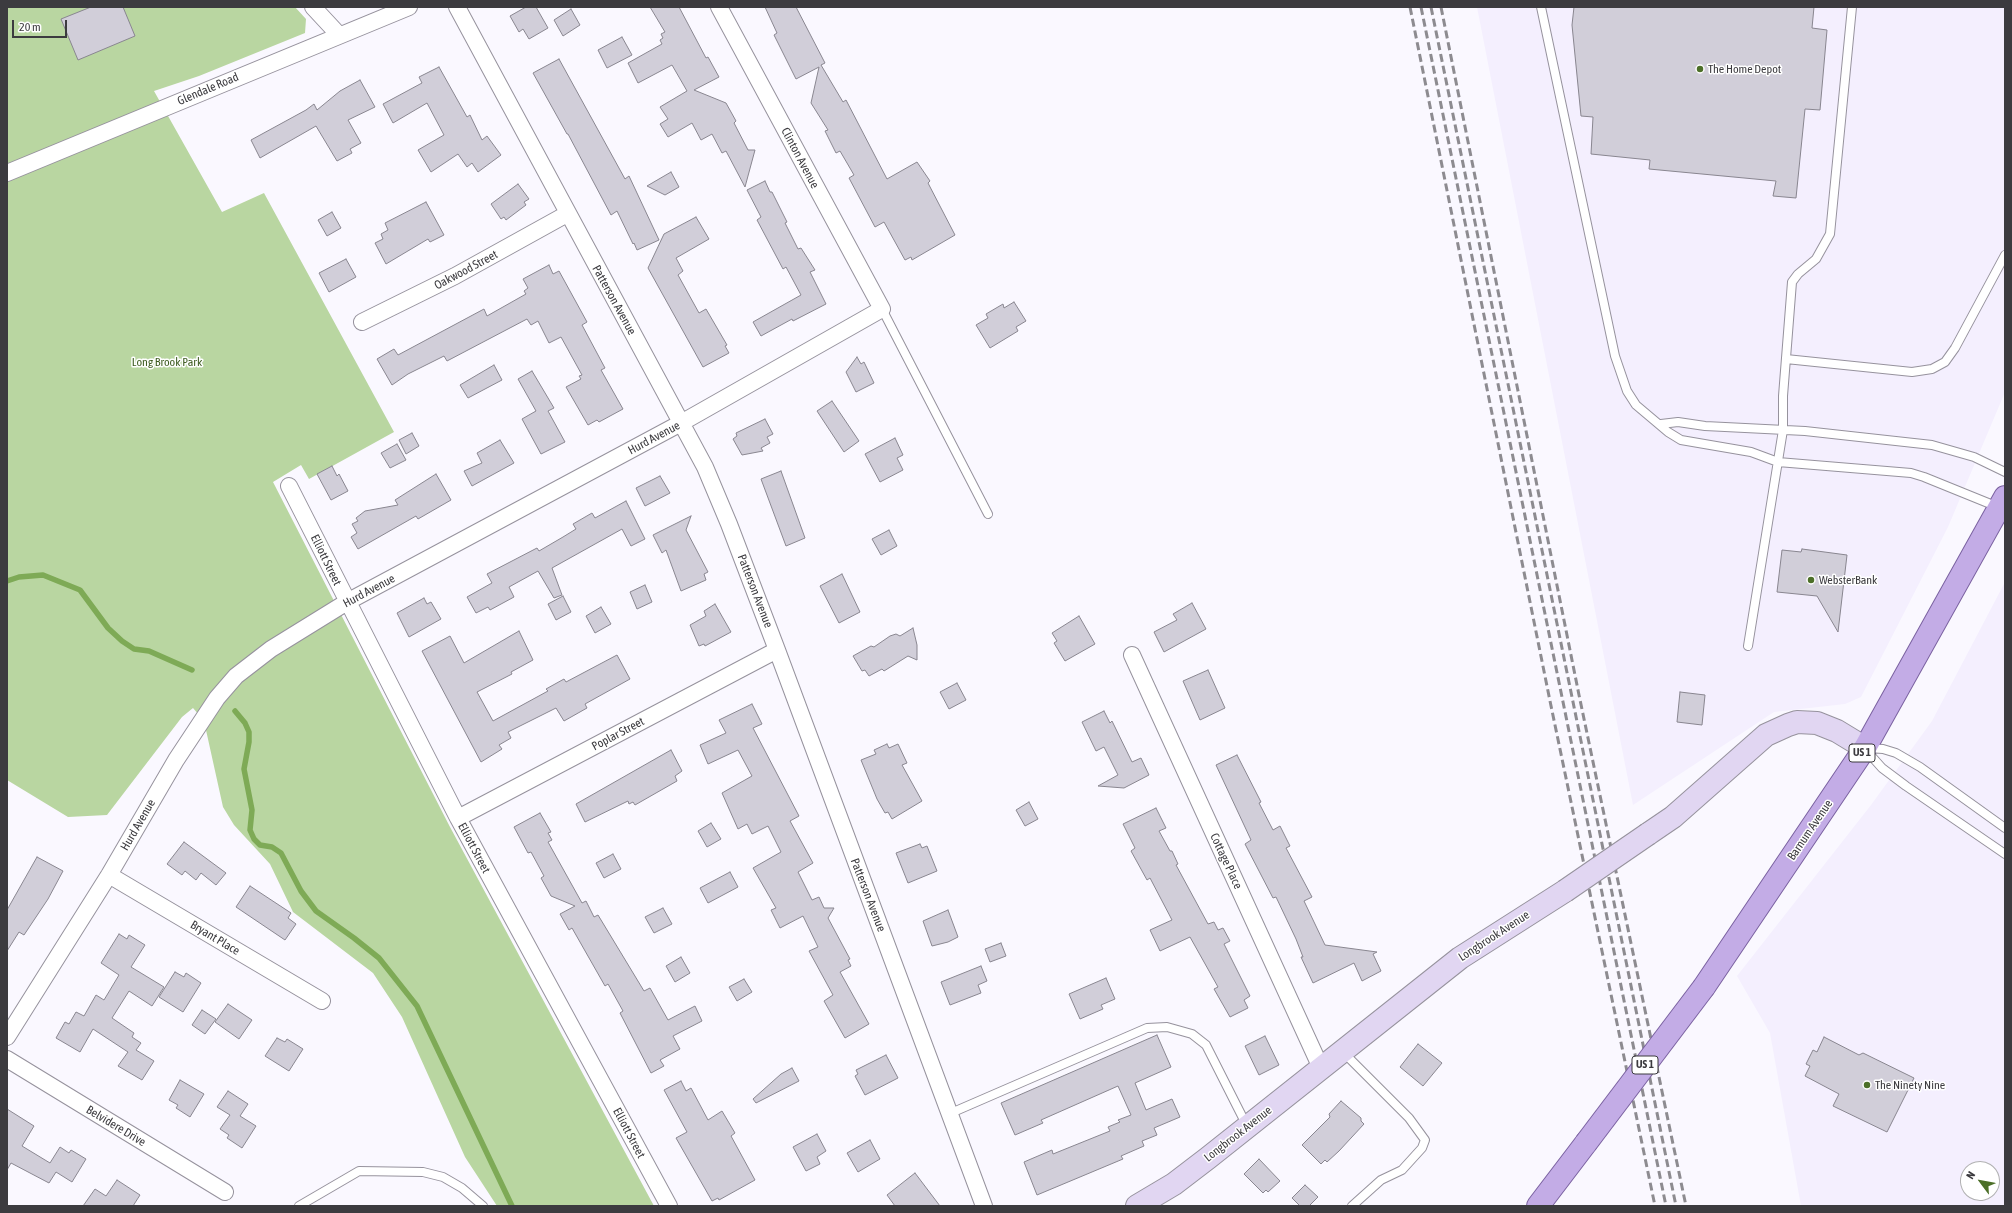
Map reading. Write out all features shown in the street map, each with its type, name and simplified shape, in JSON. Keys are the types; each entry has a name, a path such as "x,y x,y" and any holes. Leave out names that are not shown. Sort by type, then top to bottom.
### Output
{"main road":[{"name":"Barnum Avenue","path":"1538,1206 1704,987 1865,748 2003,505"}],"street":[{"path":"313,7 339,35"},
{"name":"Glendale Road","path":"7,173 410,7"},
{"name":"Patterson Avenue","path":"457,7 567,214 705,467 729,524 777,650 951,1113 984,1206"},
{"name":"Clinton Avenue","path":"719,7 882,309"},
{"name":"Oakwood Street","path":"362,322 455,276 567,214"},
{"name":"Hurd Avenue","path":"7,1037 109,876 176,760 226,686 271,649 347,602 681,423 882,309"},
{"name":"Elliott Street","path":"289,486 458,818 669,1206"},
{"name":"Poplar Street","path":"458,818 777,650"},
{"name":"Cottage Place","path":"1132,655 1321,1068"},
{"name":"Longbrook Avenue","path":"1137,1206 1174,1184 1460,958 1565,891 1673,817 1766,735 1788,725 1802,722 1818,723 1837,731 1865,748"},
{"name":"Bryant Place","path":"109,876 322,1001"},
{"name":"Belvidere Drive","path":"7,1059 225,1192"}],"lane":[{"path":"1541,7 1615,356 1626,391 1636,405 1651,418 1661,424 1668,432 1681,440 1751,452 1778,462 1911,473 2003,505"},
{"path":"1748,646 1783,430 1783,396 1792,282 1798,274 1816,260 1830,234 1852,7"},
{"path":"1786,359 1912,372 1932,369 1945,362 1955,348 2005,255"},
{"path":"882,309 988,514"},
{"path":"1661,424 1678,422 1705,426 1783,430 1932,445 1974,457 2005,472"},
{"path":"1865,748 1883,749 1896,753 1914,763 2005,828"},
{"path":"1865,748 1882,768 2005,854"},
{"path":"951,1113 1147,1028 1167,1027 1192,1034 1206,1045 1247,1127"},
{"path":"1342,1052 1409,1118 1425,1140 1422,1148 1402,1170 1381,1180 1352,1206"},
{"path":"299,1206 359,1171 423,1172 443,1177 462,1188 483,1206"}],"shaded area":[{"path":"1477,7 2005,7 2005,392 1948,527 1861,697 1845,704 1774,712 1633,805"},
{"path":"2005,582 2005,1206 1801,1206 1770,1033 1737,976 1871,805 1932,721"}],"green space":[{"name":"Long Brook Park","path":"7,7 295,7 306,19 305,33 199,76 154,91 222,212 264,193 394,432 309,479 301,465 273,482 450,827 654,1206 497,1206 465,1157 402,1017 373,973 293,912 270,864 234,825 223,807 204,721 193,708 182,717 107,815 68,817 7,780"}],"building":[{"path":"91,7 123,7 135,36 78,60 61,19"},
{"path":"526,7 536,7 548,28 529,39 523,29 519,32 510,16"},
{"path":"650,7 679,7 706,58 708,57 719,77 694,90 726,103 736,121 734,123 748,150 755,150 745,187 726,151 722,153 712,134 701,140 692,123 668,137 660,124 668,119 660,107 687,91 672,65 638,83 628,63 662,44 660,40 663,38 661,34 665,32"},
{"path":"765,7 796,7 825,63 821,65 843,102 846,100 887,179 917,162 930,181 928,183 955,235 912,260 911,257 905,260 884,222 875,227 849,178 854,175 840,151 836,153 825,131 828,130 811,103 819,67 796,79 774,35 777,33"},
{"name":"The Home Depot","path":"1574,7 1814,7 1812,28 1827,30 1820,110 1805,109 1796,198 1773,196 1776,181 1649,169 1650,160 1591,154 1593,117 1581,116 1572,25"},
{"path":"571,9 580,25 563,36 554,20"},
{"path":"622,37 632,55 607,68 598,50"},
{"path":"559,59 625,179 629,176 659,240 637,250 617,211 611,215 568,134 533,73"},
{"path":"439,67 467,117 470,115 482,140 487,136 501,155 478,172 472,163 467,167 458,154 431,172 418,150 444,135 427,103 393,123 383,104 422,83 419,77"},
{"path":"360,80 375,107 348,120 361,143 350,149 352,153 337,161 316,126 260,158 251,140 306,110 314,104 317,110 340,91"},
{"path":"671,172 679,187 665,195 647,186"},
{"path":"765,181 787,222 785,223 798,249 801,248 815,270 810,272 826,304 793,321 792,319 761,336 753,322 801,295 786,267 783,269 757,220 761,217 747,190"},
{"path":"518,184 529,199 524,202 526,205 506,220 504,217 501,219 491,204"},
{"path":"426,202 444,235 430,242 428,239 386,264 375,243 383,239 381,234 388,230 385,223"},
{"path":"332,212 341,228 327,236 318,220"},
{"path":"696,217 709,239 676,258 683,271 678,275 699,313 706,309 727,345 725,346 729,353 703,367 648,268 664,234"},
{"path":"346,259 356,277 329,292 319,273"},
{"path":"549,265 553,274 559,271 587,322 582,325 605,368 601,370 623,409 599,422 597,420 588,425 566,387 581,379 579,376 582,375 561,337 549,343 538,321 531,325 527,319 447,361 444,356 408,374 392,385 377,359 394,349 398,355 484,309 487,316 526,294 524,291 528,288 523,279"},
{"path":"1014,302 1026,321 1016,327 1018,331 990,348 976,325 988,318 986,314 1003,304 1004,308"},
{"path":"857,357 861,364 864,362 874,383 856,392 846,372"},
{"path":"494,365 502,380 468,398 460,385"},
{"path":"532,371 554,408 548,411 565,442 541,454 522,419 536,411 518,379"},
{"path":"832,401 859,441 844,452 817,411"},
{"path":"765,419 773,434 767,437 770,443 761,448 763,451 742,455 733,439 737,436 736,433"},
{"path":"412,433 419,446 406,454 399,440"},
{"path":"895,438 903,455 897,458 903,470 880,482 865,454"},
{"path":"500,440 514,463 472,486 464,471 482,463 477,453"},
{"path":"397,444 406,460 390,468 381,453"},
{"path":"332,466 337,476 339,474 348,491 331,500 317,474"},
{"path":"781,471 805,538 786,546 761,479"},
{"path":"436,474 451,500 418,519 416,516 358,549 351,537 357,533 352,524 358,521 356,518 365,511 398,505 395,500"},
{"path":"660,476 670,493 645,506 636,488"},
{"path":"626,501 645,539 631,546 622,529 552,568 562,595 554,598 538,571 509,587 514,597 490,610 488,607 476,613 467,597 492,583 487,574 537,548 539,551 576,529 573,524 592,513 595,518"},
{"path":"691,516 686,530 708,572 704,574 706,580 681,591 666,550 662,553 653,535"},
{"path":"889,530 897,546 881,555 872,539"},
{"name":"WebsterBank","path":"1802,549 1847,555 1838,632 1817,596 1777,592 1782,550 1801,552"},
{"path":"842,574 860,612 839,623 820,586"},
{"path":"645,585 652,602 637,609 630,592"},
{"path":"563,596 571,612 556,620 548,604"},
{"path":"424,598 427,604 431,602 441,619 409,637 397,613"},
{"path":"1192,603 1206,629 1164,652 1154,632 1177,620 1173,614"},
{"path":"715,604 731,632 705,646 704,644 699,646 690,625 706,616 704,611"},
{"path":"601,607 611,624 595,633 586,616"},
{"path":"1079,616 1095,644 1065,661 1054,643 1057,641 1052,633"},
{"path":"913,628 917,645 917,660 908,656 884,671 882,669 869,676 865,670 862,671 853,656 871,646 874,647 890,636 896,634 900,636"},
{"path":"519,631 533,660 511,672 512,674 477,692 493,721 548,691 546,689 564,679 566,682 617,655 630,679 585,704 587,708 564,721 556,708 508,732 511,738 499,745 502,749 481,762 422,651 450,636 464,663"},
{"path":"1208,670 1225,708 1200,720 1183,681"},
{"path":"957,683 966,700 949,709 940,692"},
{"path":"1680,692 1705,695 1702,725 1677,722"},
{"path":"752,704 762,724 753,728 799,816 790,821 813,863 798,872 812,900 819,897 824,908 834,908 828,918 850,959 848,960 851,966 840,972 869,1024 845,1038 824,1001 833,995 809,951 818,947 803,916 780,928 771,910 776,908 753,868 781,852 768,826 752,834 747,824 738,829 722,793 752,776 738,750 708,764 700,745 726,733 719,720"},
{"path":"1104,711 1110,723 1112,721 1132,762 1141,758 1149,775 1124,788 1098,786 1118,775 1104,747 1096,751 1082,722"},
{"path":"887,744 889,748 898,744 907,763 902,765 922,801 892,819 888,812 885,813 877,799 861,760 876,754 874,750"},
{"path":"671,750 682,771 675,776 677,781 635,805 633,802 629,804 628,801 585,822 576,804"},
{"path":"1237,755 1261,802 1259,803 1273,830 1280,826 1290,846 1286,848 1312,897 1304,901 1325,945 1377,952 1373,954 1381,971 1362,981 1354,963 1313,983 1301,957 1303,957 1296,939 1276,897 1273,898 1245,844 1251,840 1216,765"},
{"path":"1029,802 1038,819 1025,826 1016,810"},
{"path":"1156,808 1166,828 1159,831 1170,851 1172,851 1178,864 1176,865 1208,924 1214,922 1218,930 1223,928 1230,941 1224,944 1250,996 1244,1000 1248,1008 1230,1017 1214,989 1218,987 1190,937 1160,951 1150,930 1172,920 1150,878 1147,880 1131,851 1135,848 1123,824"},
{"path":"540,813 551,832 548,833 552,840 548,842 582,903 586,901 594,917 598,915 644,991 650,988 668,1020 695,1006 702,1021 673,1036 680,1049 660,1060 664,1066 651,1073 620,1013 623,1011 608,984 605,986 572,928 569,930 560,914 575,906 551,896 541,878 544,876 531,852 528,853 514,827"},
{"path":"711,823 721,839 707,847 698,831"},
{"path":"184,842 226,873 216,885 201,873 196,880 185,871 182,875 167,864"},
{"path":"920,844 922,848 927,846 937,871 908,883 896,853"},
{"path":"613,854 621,869 604,878 596,863"},
{"path":"37,857 63,871 48,899 24,935 19,932 7,951 7,910"},
{"path":"730,872 738,887 708,903 700,888"},
{"path":"250,886 291,913 288,918 296,924 285,940 236,907"},
{"path":"663,908 672,924 654,933 645,917"},
{"path":"948,910 958,937 948,942 932,946 923,921"},
{"path":"119,934 127,939 129,935 145,945 131,967 164,987 152,1006 129,991 112,1018 134,1033 132,1037 141,1043 136,1050 154,1061 142,1080 118,1066 128,1052 93,1029 80,1052 56,1038 65,1022 69,1024 76,1012 84,1016 96,995 104,1000 119,975 101,963"},
{"path":"1001,943 1006,956 990,962 985,949"},
{"path":"681,957 690,973 675,982 666,966"},
{"path":"981,966 987,981 978,985 981,993 950,1005 941,982"},
{"path":"175,972 184,977 186,973 201,983 183,1012 159,997"},
{"path":"1106,978 1115,999 1101,1005 1103,1009 1080,1019 1069,994"},
{"path":"744,979 752,992 737,1001 729,987"},
{"path":"228,1004 252,1020 239,1039 215,1022"},
{"path":"202,1010 216,1019 205,1034 192,1025"},
{"path":"1157,1035 1171,1067 1135,1083 1146,1110 1172,1099 1180,1117 1154,1128 1157,1135 1142,1141 1144,1146 1121,1156 1123,1159 1037,1195 1024,1162 1052,1150 1053,1154 1110,1131 1108,1127 1120,1122 1118,1120 1131,1115 1118,1086 1041,1120 1043,1123 1015,1135 1001,1103"},
{"path":"1265,1036 1279,1065 1259,1075 1245,1046"},
{"name":"The Ninety Nine","path":"1824,1037 1859,1055 1863,1053 1914,1078 1887,1132 1833,1106 1839,1094 1805,1076 1810,1066 1806,1064 1813,1050 1817,1052"},
{"path":"277,1038 285,1042 287,1039 303,1049 289,1071 265,1056"},
{"path":"1418,1044 1442,1063 1423,1086 1400,1067"},
{"path":"886,1055 898,1078 865,1095 855,1076 858,1074 856,1070"},
{"path":"792,1068 799,1081 756,1103 753,1099 781,1074"},
{"path":"180,1080 204,1094 190,1117 176,1108 178,1105 169,1100"},
{"path":"681,1081 686,1091 691,1088 708,1120 722,1111 735,1133 731,1136 755,1180 719,1200 718,1198 712,1201 676,1138 687,1132 664,1090"},
{"path":"228,1091 248,1104 240,1116 256,1126 242,1148 227,1138 229,1135 220,1129 230,1115 217,1107"},
{"path":"1341,1101 1361,1118 1361,1121 1364,1124 1339,1151 1327,1162 1325,1160 1321,1164 1302,1145 1330,1117 1329,1114"},
{"path":"7,1109 34,1126 22,1146 50,1163 60,1147 69,1153 71,1150 86,1159 72,1182 56,1172 49,1183 11,1163 7,1170"},
{"path":"817,1134 826,1151 817,1157 820,1164 806,1171 793,1147"},
{"path":"870,1140 880,1159 858,1172 847,1153"},
{"path":"1259,1159 1280,1181 1268,1192 1266,1190 1263,1193 1244,1174"},
{"path":"915,1173 940,1206 895,1206 887,1195"},
{"path":"117,1180 140,1195 133,1206 83,1206 95,1189 106,1196"},
{"path":"1305,1185 1318,1197 1309,1206 1300,1206 1292,1198"}],"waterway":[{"path":"7,581 19,577 43,575 80,590 108,628 122,641 134,649 149,651 192,670"},
{"path":"235,711 245,723 249,732 249,742 244,769 252,810 250,830 254,839 260,845 272,847 281,853 301,891 316,911 379,958 417,1006 512,1206"}],"railway":[{"path":"1410,7 1550,701 1655,1206"},
{"path":"1421,7 1666,1206"},
{"path":"1431,7 1676,1206"},
{"path":"1441,7 1579,695 1686,1206"}],"place":[{"name":"The Home Depot","path":"1700,69"},
{"name":"WebsterBank","path":"1811,580"},
{"name":"The Ninety Nine","path":"1867,1085"}]}
